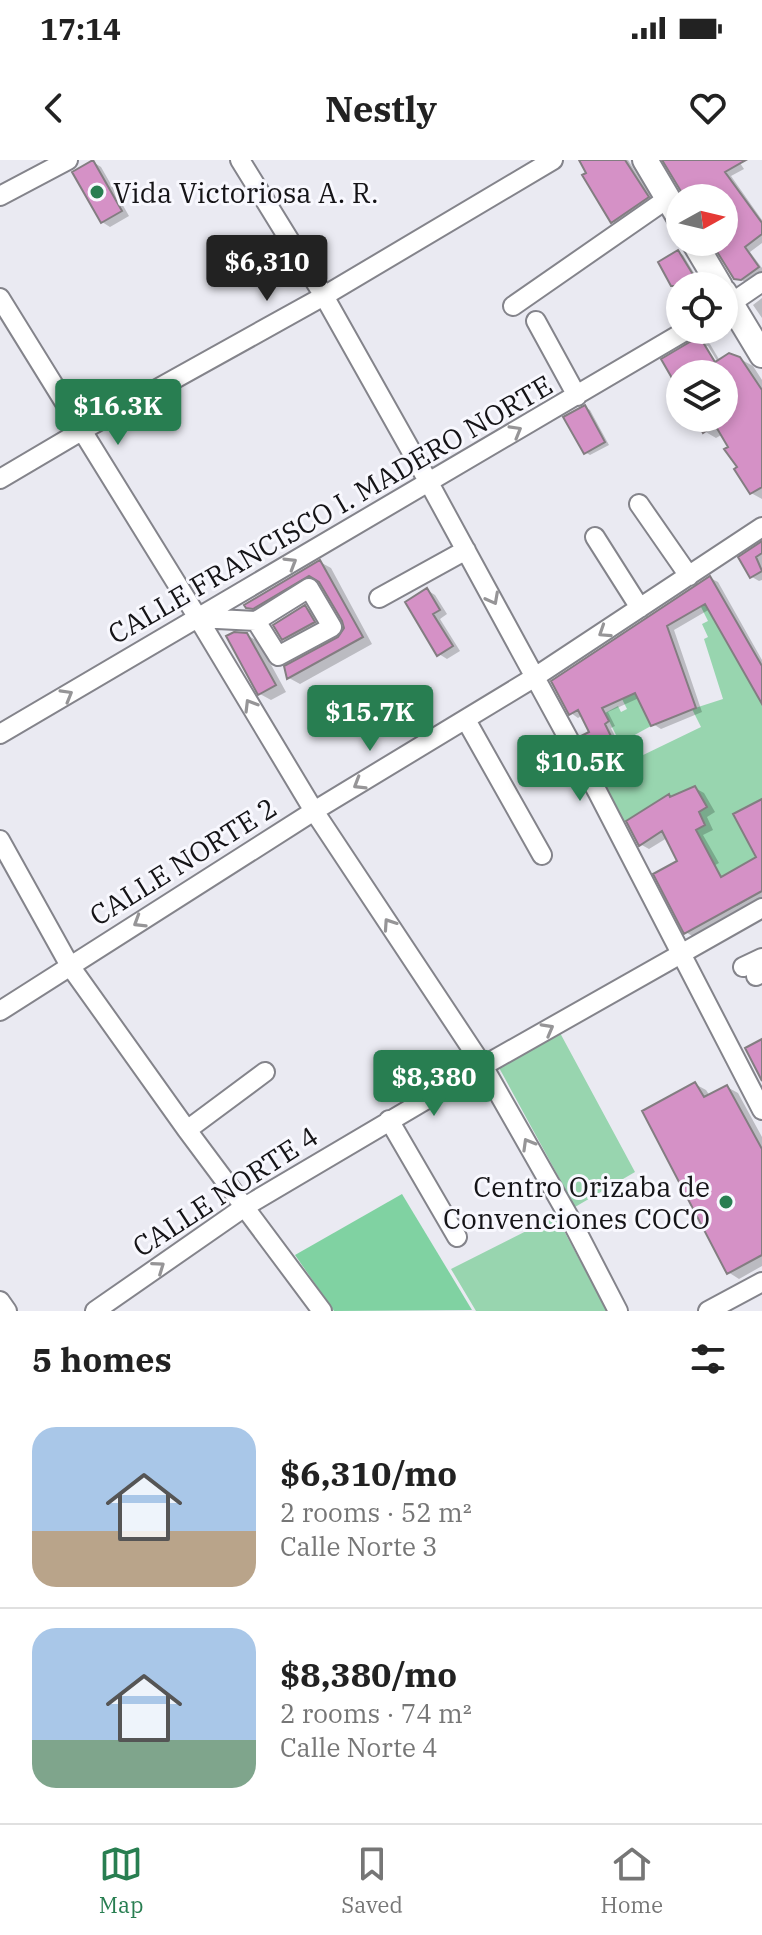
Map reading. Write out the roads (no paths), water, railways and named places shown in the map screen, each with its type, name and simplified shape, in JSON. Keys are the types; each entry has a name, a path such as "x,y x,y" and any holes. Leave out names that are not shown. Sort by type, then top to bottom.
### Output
{"main road":[{"path":"645,160 666,195"},
{"path":"738,317 762,355"}],"street":[{"path":"0,196 68,160"},
{"path":"240,160 324,296 466,550 598,793 762,1110"},
{"path":"0,479 324,296 553,160"},
{"path":"513,306 666,214"},
{"path":"738,292 762,282"},
{"path":"0,298 314,811 483,1066 573,1224 618,1311"},
{"path":"536,321 577,396"},
{"name":"CALLE FRANCISCO I. MADERO NORTE","path":"0,734 666,343"},
{"path":"639,504 689,576"},
{"name":"CALLE NORTE 2","path":"0,1011 314,811 535,677 762,527"},
{"path":"595,537 640,608"},
{"path":"379,598 466,550"},
{"path":"198,618 256,621"},
{"path":"466,720 542,855"},
{"path":"0,840 70,966 322,1311"},
{"name":"CALLE NORTE 4","path":"95,1311 246,1206 389,1120 762,908"},
{"path":"754,972 762,958"},
{"path":"187,1130 265,1072"},
{"path":"389,1120 457,1237"},
{"path":"708,1311 740,1303 762,1282"},
{"path":"0,1301 7,1311"}],"place":[{"name":"Vida Victoriosa A. R.","path":"97,192"},
{"name":"Centro Orizaba de Convenciones COCO","path":"726,1202"}]}
